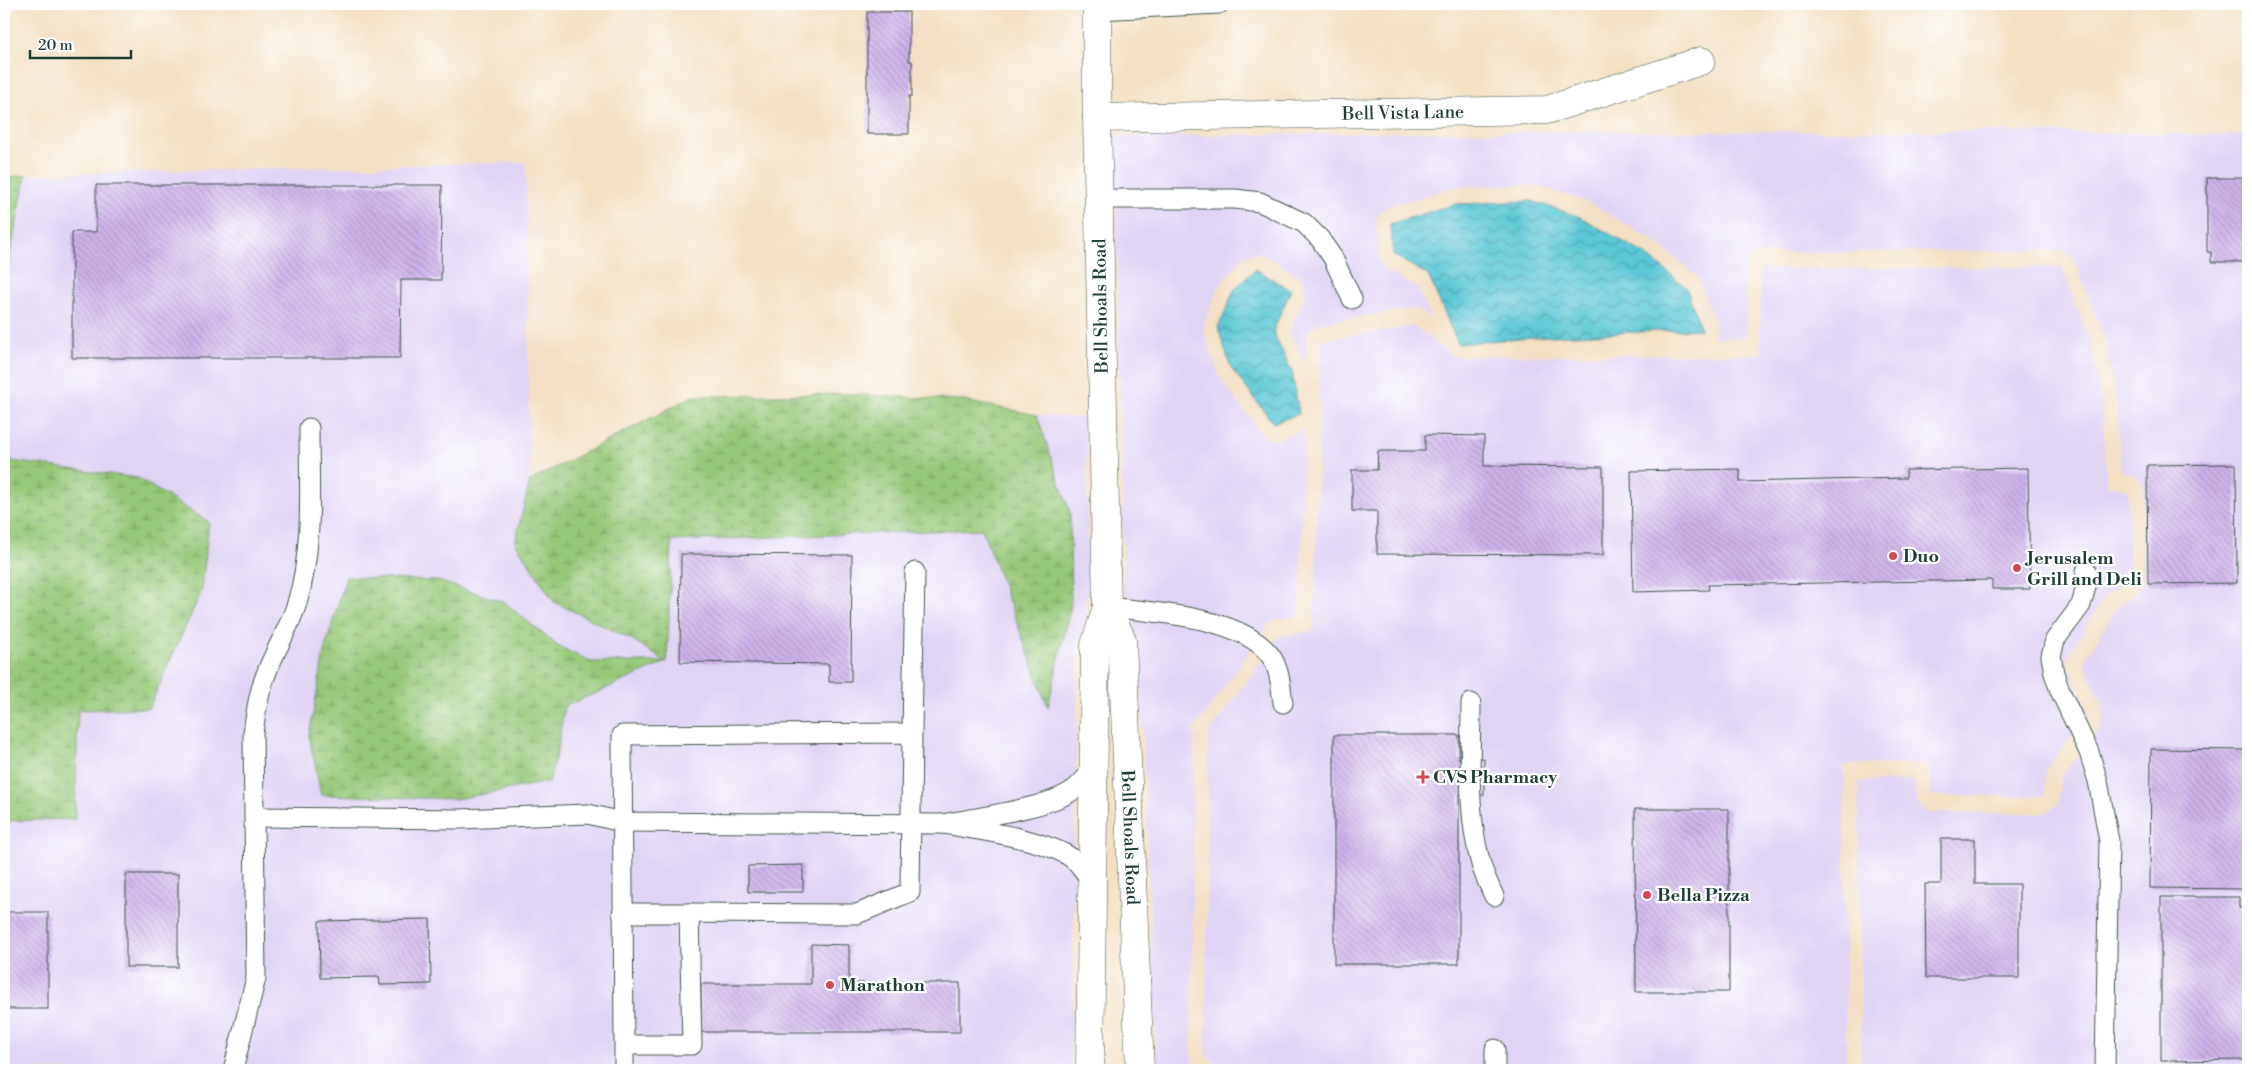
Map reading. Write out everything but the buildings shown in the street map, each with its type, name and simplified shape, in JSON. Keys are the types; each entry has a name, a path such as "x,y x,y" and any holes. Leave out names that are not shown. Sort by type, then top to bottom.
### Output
{"main road":[{"name":"Bell Shoals Road","path":"1090,1070 1095,645 1107,607 1097,118 1097,7"},
{"name":"Bell Vista Lane","path":"1097,118 1547,110 1701,61"},
{"name":"Bell Shoals Road","path":"1107,607 1122,640 1140,1070"}],"lane":[{"path":"1097,7 1220,4"},
{"path":"1099,199 1235,199 1267,204 1304,223 1320,240 1333,258 1352,299"},
{"path":"233,1070 256,978 253,733 257,702 267,670 297,604 306,560 308,544 309,428"},
{"path":"2086,571 2086,587 2081,605 2055,640 2051,656 2060,691 2089,752 2094,767 2109,841 2105,1070"},
{"path":"622,913 857,914 910,892 915,572"},
{"path":"1107,607 1199,620 1230,629 1253,640 1271,656 1280,678 1283,703"},
{"path":"1471,703 1472,803 1475,838 1481,864 1494,896"},
{"path":"624,1070 621,822 622,735 912,733"},
{"path":"943,824 1010,811 1060,798 1083,781 1094,768"},
{"path":"254,817 460,819 588,814 621,822 943,824 1011,837 1060,851 1083,869 1092,883"},
{"path":"624,1045 692,1045 689,913"},
{"path":"1495,1049 1495,1070"}],"shaded area":[{"path":"1966,131 2248,135 2248,1070 1861,1070 1859,782 1915,781 1917,803 1923,810 1931,813 2044,813 2052,810 2058,803 2061,776 2101,728 2104,719 2103,708 2084,662 2116,608 2137,592 2143,583 2143,484 2136,475 2121,471 2117,404 2106,343 2073,256 2062,250 1756,253 1748,259 1745,269 1746,337 1714,338 1715,324 1698,277 1651,239 1587,202 1536,185 1455,187 1386,207 1378,214 1376,219 1379,263 1386,271 1417,287 1431,318 1418,309 1412,309 1319,323 1310,329 1307,334 1305,364 1290,331 1306,293 1304,282 1298,275 1262,254 1253,252 1244,256 1221,283 1203,330 1220,378 1265,438 1274,440 1304,430 1300,616 1277,619 1268,625 1194,730 1191,1054 1193,1063 1200,1070 1157,1070 1139,640 1126,606 1129,596 1124,593 1115,137 1405,132"},
{"path":"526,162 530,481 515,542 633,640 667,662 671,541 982,529 1048,706 1071,605 1070,513 1037,415 1086,418 1089,596 1083,599 1088,609 1078,645 1071,1070 4,1070 4,821 75,819 78,710 138,478 4,460 4,286 26,175","holes":["504,602 558,646 591,662 666,662 564,707"]},
{"path":"2062,267 2091,346 2102,405 2107,485 2128,489 2129,578 2105,596 2066,660 2090,716 2046,768 2044,796 1931,796 1929,764 1844,765 1846,1070 1223,1070 1206,1054 1208,735 1279,636 1314,631 1321,340 1414,326 1453,356 1761,354 1760,269"}],"green space":[{"path":"26,175 4,286 4,178"},
{"path":"849,394 959,400 1037,415 1070,513 1071,605 1048,707 982,529 672,541 667,662 564,707 559,743 549,782 456,799 321,795 309,735 325,648 346,577 438,581 504,602 558,646 591,662 666,662 633,640 554,602 515,542 530,481 693,396"},
{"path":"4,460 138,478 209,522 202,590 149,708 78,710 75,819 4,821"}],"water":[{"path":"1532,201 1580,217 1645,254 1686,287 1701,329 1532,337 1458,344 1428,275 1393,255 1390,224 1455,204"},
{"path":"1255,269 1291,290 1273,331 1292,372 1299,414 1273,423 1231,368 1218,328 1234,290"}],"place":[{"name":"Duo","path":"1893,556"},
{"name":"Jerusalem Grill and Deli","path":"2017,568"},
{"name":"CVS Pharmacy","path":"1423,777"},
{"name":"Bella Pizza","path":"1647,895"},
{"name":"Marathon","path":"830,985"}]}
